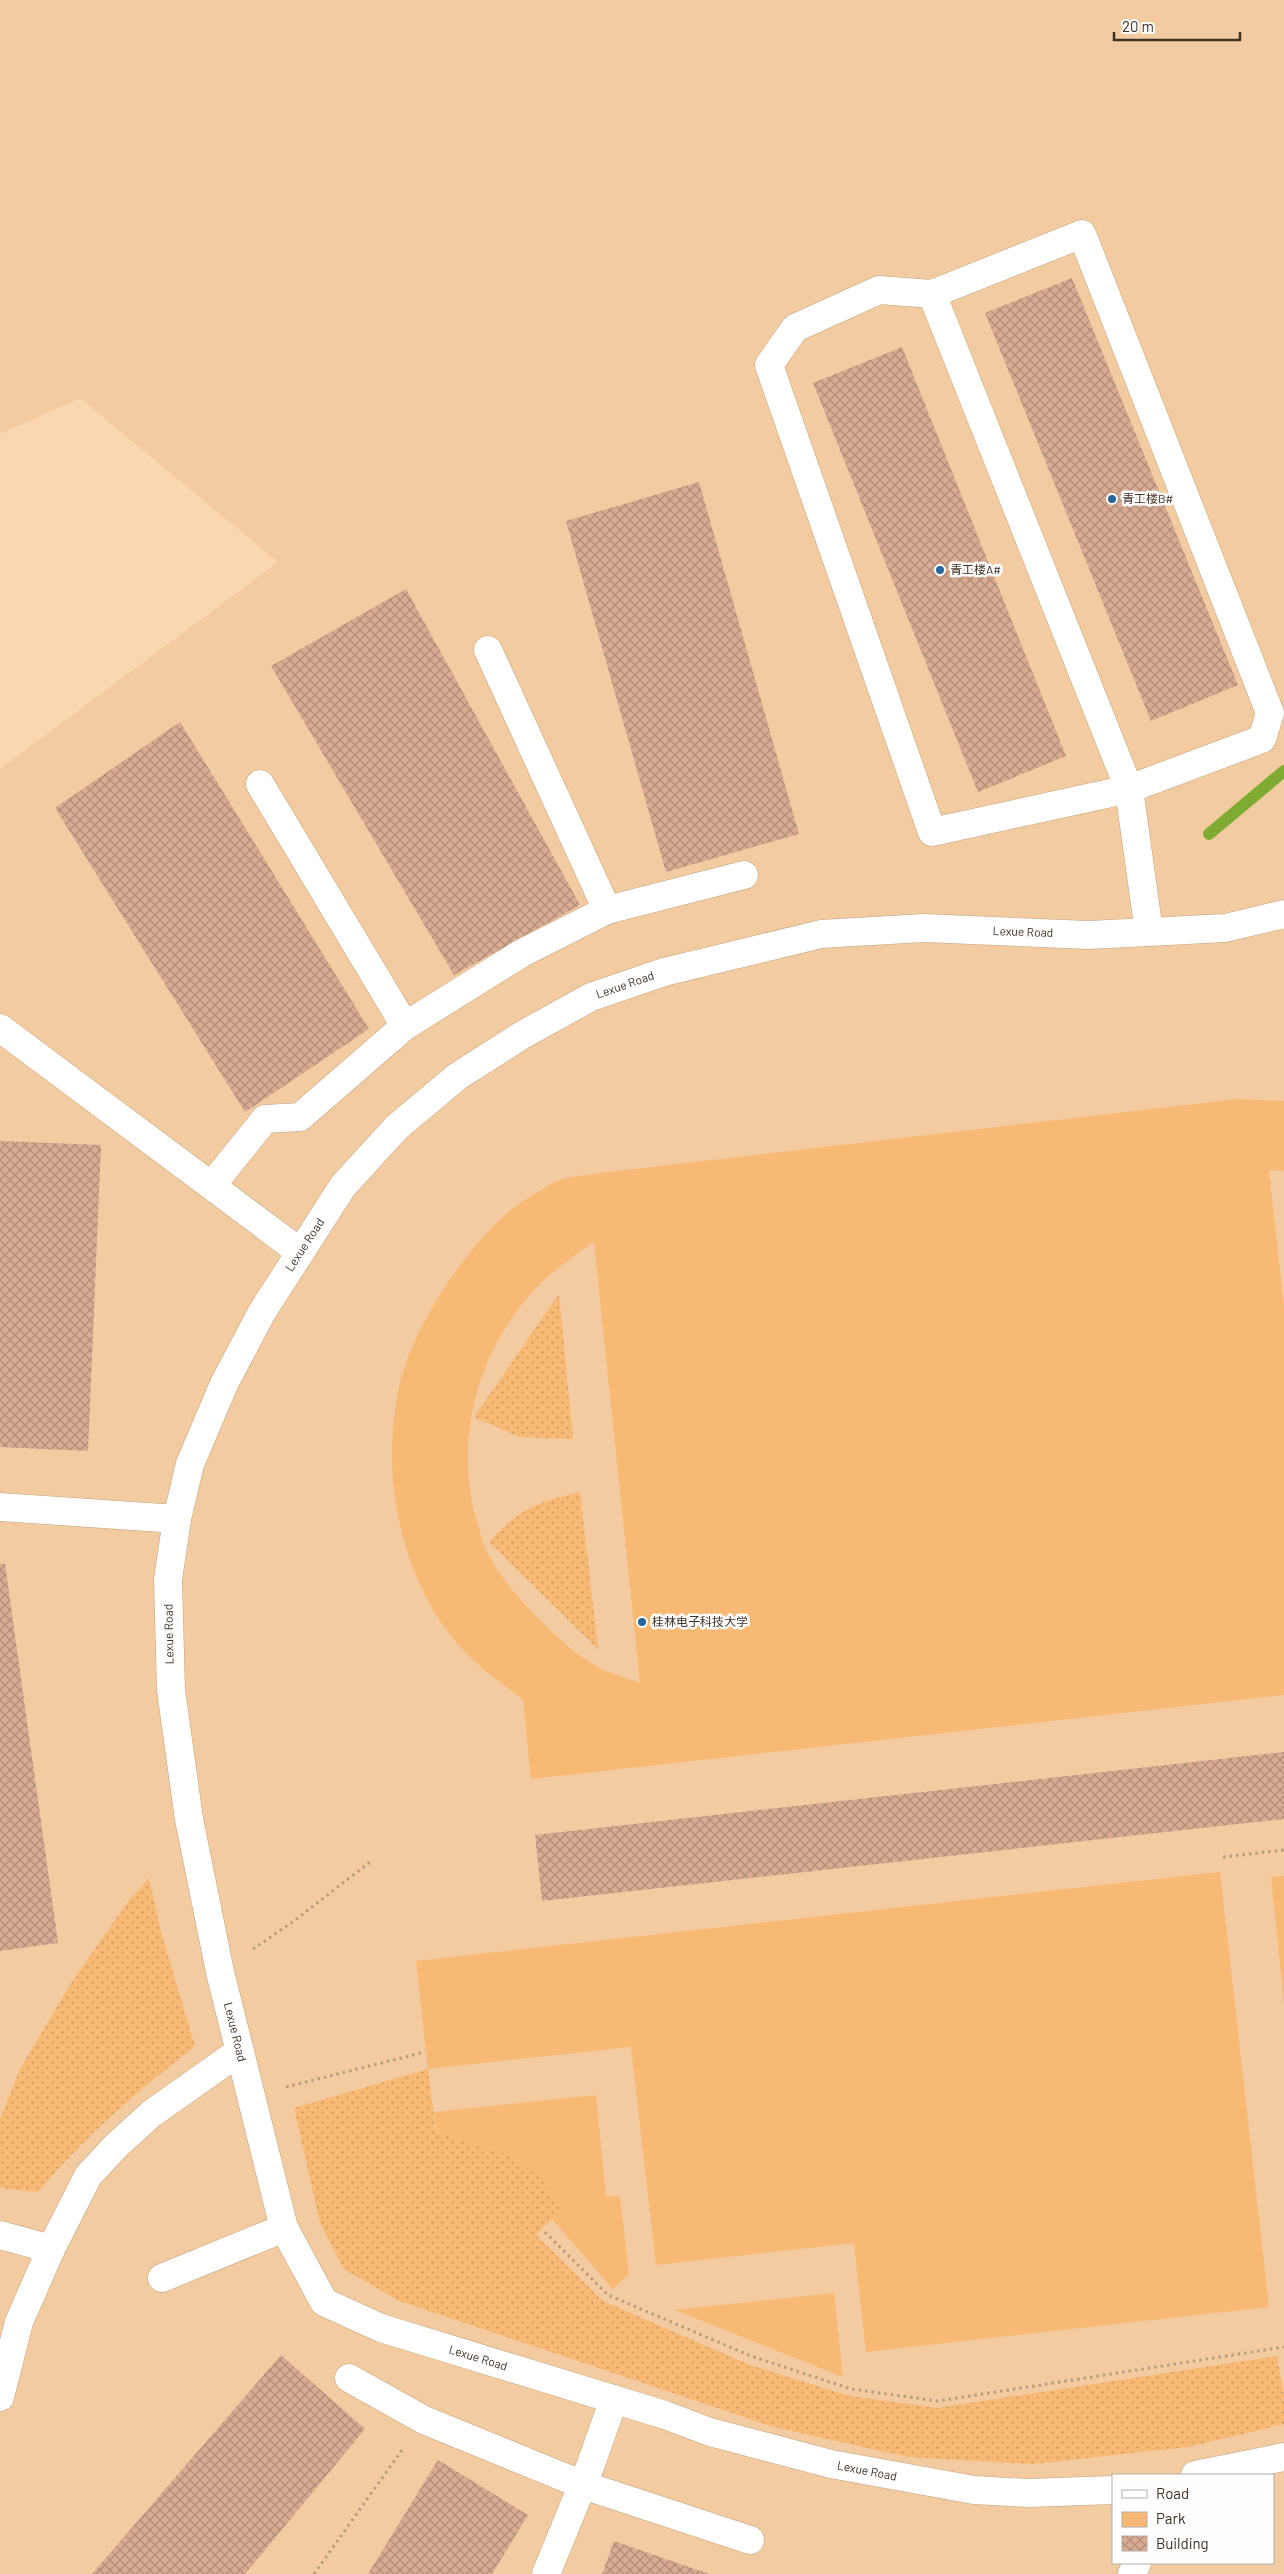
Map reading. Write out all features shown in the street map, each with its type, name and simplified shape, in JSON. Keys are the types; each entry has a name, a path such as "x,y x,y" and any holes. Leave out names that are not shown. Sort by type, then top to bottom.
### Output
{"street":[{"path":"1082,234 1270,713 1262,740 1129,789 932,832 769,365 795,328 879,290 932,294 1082,234"},
{"path":"932,294 1129,789 1149,932"},
{"path":"488,650 607,910"},
{"path":"260,784 405,1026"},
{"path":"212,1185 265,1119 300,1117 405,1026 522,953 607,910 744,875"},
{"name":"Lexue Road","path":"1112,2490 1029,2493 974,2490 831,2464 710,2432 665,2415 381,2328 324,2302 284,2228 220,1972 189,1819 171,1690 168,1580 177,1519 190,1464 224,1384 262,1312 300,1252 344,1186 397,1127 458,1076 524,1034 591,997 664,972 821,934 924,928 1088,935 1225,928 1284,914"},
{"path":"0,1028 300,1252"},
{"path":"0,1507 177,1519"},
{"path":"0,2398 19,2322 51,2249 88,2176 116,2146 151,2114 240,2051"},
{"path":"162,2278 284,2228"},
{"path":"0,2235 51,2249"},
{"path":"349,2378 424,2420 583,2485 750,2540"},
{"path":"546,2574 583,2485 614,2399"},
{"path":"1200,2474 1284,2457"}],"path":[{"path":"1223,1857 1284,1850"},
{"path":"220,1972 294,1921 370,1862"},
{"path":"251,2096 425,2052"},
{"path":"545,2232 608,2296 751,2356 851,2389 938,2401 1284,2347"},
{"path":"314,2574 424,2420"}],"shaded area":[{"name":"桂林电子科技大学","path":"0,0 1284,0 1284,2574 0,2574 0,769 278,562 80,398 0,434"}],"green space":[{"path":"1238,1099 1284,1101 1284,1171 1269,1170 1284,1307 1284,1695 531,1779 523,1699 485,1671 464,1651 443,1625 426,1596 412,1565 402,1532 395,1498 392,1464 393,1430 397,1397 412,1347 437,1300 474,1248 504,1216 550,1185 565,1179 600,1173","holes":["594,1242 640,1683 597,1667 557,1637 525,1605 502,1577 486,1551 471,1495 468,1465 469,1435 474,1405 482,1377 494,1349 509,1322 534,1290 558,1268"]},
{"path":"559,1294 573,1439 520,1437 474,1417"},
{"path":"580,1492 598,1649 489,1542 510,1522 530,1508 552,1499"},
{"path":"1220,1872 1269,2307 866,2352 854,2243 656,2265 631,2047 428,2069 416,1961"},
{"path":"1284,1876 1284,2004 1271,1877"},
{"path":"149,1878 162,1936 195,2046 93,2133 38,2192 0,2188 0,2119 20,2069 71,1983 127,1903"},
{"path":"428,2069 436,2132 513,2156 541,2178 562,2208 536,2235 603,2301 750,2365 850,2396 937,2408 1277,2356 1284,2396 1284,2424 1188,2447 1033,2464 908,2457 774,2427 399,2301 344,2269 320,2223 294,2108"},
{"path":"596,2095 606,2197 620,2196 629,2274 613,2289 552,2219 562,2208 541,2178 513,2156 436,2132 434,2112"},
{"path":"834,2293 843,2377 675,2310"}],"building":[{"name":"青工楼B#","path":"1072,278 1238,685 1151,721 985,313"},
{"name":"青工楼A#","path":"902,347 1066,756 978,792 813,383"},
{"path":"699,482 799,834 666,872 566,521"},
{"path":"406,589 580,905 454,975 271,666"},
{"path":"180,722 369,1029 245,1112 55,808"},
{"path":"0,1141 101,1145 88,1451 0,1447"},
{"path":"0,1564 5,1564 58,1943 0,1951"},
{"path":"1284,1752 1284,1819 542,1901 535,1835"},
{"path":"281,2355 365,2429 245,2574 92,2574"},
{"path":"438,2460 528,2515 492,2574 368,2574"},
{"path":"614,2541 709,2574 602,2574"}],"waterway":[{"path":"1209,834 1284,771"}],"place":[{"name":"青工楼B#","path":"1112,499"},
{"name":"青工楼A#","path":"940,570"},
{"name":"桂林电子科技大学","path":"642,1622"}]}
